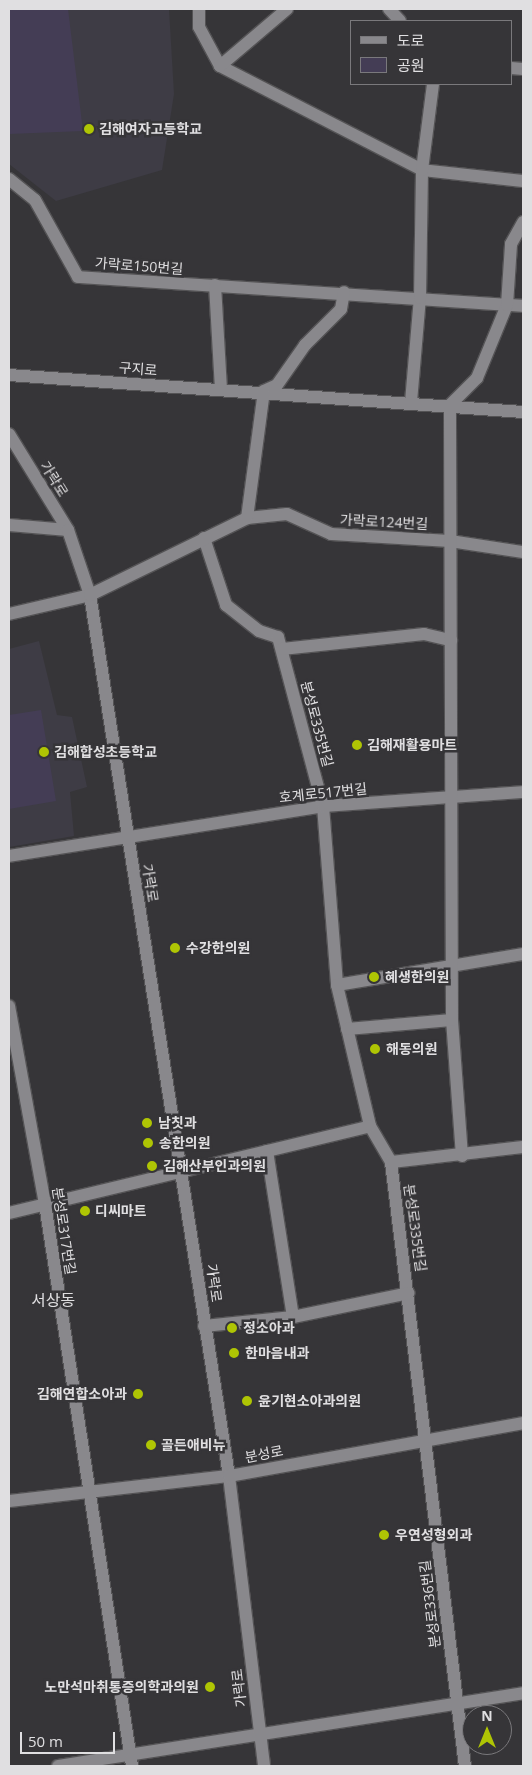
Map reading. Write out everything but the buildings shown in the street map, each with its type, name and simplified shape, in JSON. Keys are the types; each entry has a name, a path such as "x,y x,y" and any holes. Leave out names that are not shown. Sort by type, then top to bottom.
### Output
{"street":[{"path":"199,9 199,27 220,66 422,170 523,181"},
{"path":"220,66 287,9"},
{"path":"389,9 399,20"},
{"path":"411,402 420,298 422,170 432,85"},
{"name":"가락로150번길","path":"9,179 35,200 78,277 215,285"},
{"path":"462,1156 452,1020 454,967 450,405 477,378 506,305 511,244 523,222"},
{"path":"221,390 215,285 344,292 523,306"},
{"path":"248,518 264,391 278,384 305,344 341,308 344,292"},
{"name":"구지로","path":"9,375 221,390 264,391 523,412"},
{"name":"가락로","path":"9,434 68,530 90,595 127,835 183,1172 204,1326 229,1476 264,1766"},
{"name":"가락로124번길","path":"9,614 90,595 248,518 287,514 331,534 450,540 523,552"},
{"path":"9,525 68,530"},
{"path":"204,538 226,605 259,631 278,637 282,649 424,634 451,640"},
{"name":"분성로335번길","path":"282,649 323,806 337,985 370,1126 391,1162 409,1293 425,1439"},
{"name":"호계로517번길","path":"127,835 323,806 523,792"},
{"path":"9,856 127,835"},
{"path":"337,985 523,954"},
{"name":"분성로317번길","path":"9,1006 45,1204 91,1492 131,1761"},
{"path":"347,1029 452,1020"},
{"path":"9,1213 370,1126"},
{"path":"391,1162 462,1156 523,1147"},
{"path":"267,1151 293,1317"},
{"path":"204,1326 293,1317 409,1293"},
{"name":"분성로","path":"9,1501 229,1476 425,1439 523,1423"},
{"name":"분성로336번길","path":"425,1439 465,1766"},
{"path":"58,1766 131,1761 260,1736 523,1693"}],"shaded area":[{"name":"김해여자고등학교","path":"9,9 169,9 174,94 162,170 56,201 9,164"},
{"name":"김해합성초등학교","path":"39,641 57,715 72,717 87,787 70,792 74,836 9,847 9,649"}],"green space":[{"path":"9,9 68,9 83,131 9,134"},
{"path":"41,710 56,801 9,809 9,715"}],"place":[{"name":"김해여자고등학교","path":"89,129"},
{"name":"김해재활용마트","path":"357,745"},
{"name":"김해합성초등학교","path":"44,752"},
{"name":"수강한의원","path":"175,948"},
{"name":"혜생한의원","path":"374,977"},
{"name":"해동의원","path":"375,1049"},
{"name":"남칫과","path":"147,1123"},
{"name":"송한의원","path":"148,1143"},
{"name":"김해산부인과의원","path":"152,1166"},
{"name":"디씨마트","path":"85,1211"},
{"name":"정소아과","path":"232,1328"},
{"name":"한마음내과","path":"234,1353"},
{"name":"김해연합소아과","path":"138,1394"},
{"name":"윤기현소아과의원","path":"247,1401"},
{"name":"골든애비뉴","path":"151,1445"},
{"name":"우연성형외과","path":"384,1535"},
{"name":"노만석마취통증의학과의원","path":"210,1687"}],"district":[{"name":"서상동","path":"53,1300"}]}
